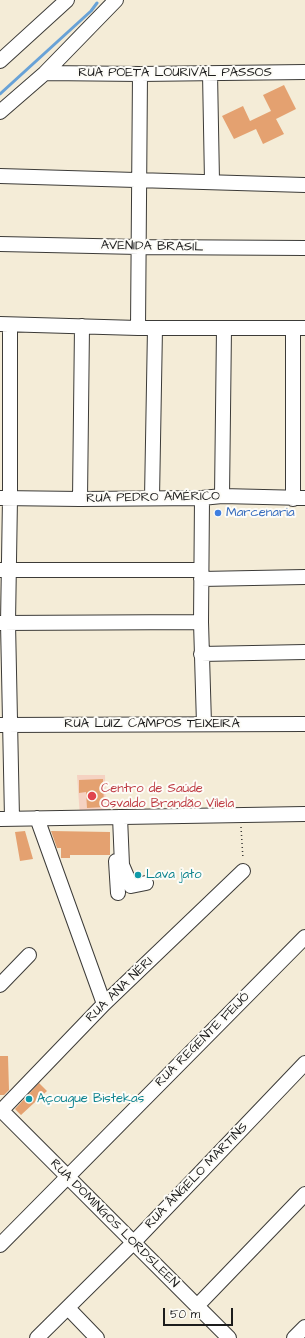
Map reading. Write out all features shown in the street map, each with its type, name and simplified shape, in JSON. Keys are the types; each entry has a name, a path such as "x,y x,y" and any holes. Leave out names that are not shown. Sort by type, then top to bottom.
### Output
{"street":[{"path":"0,61 67,0"},
{"path":"0,112 44,73 116,0"},
{"name":"RUA POETA LOURIVAL PASSOS","path":"44,73 140,74 305,72"},
{"path":"210,73 212,181"},
{"path":"138,328 140,74"},
{"path":"0,176 305,184"},
{"name":"AVENIDA BRASIL","path":"0,244 305,248"},
{"path":"299,498 299,328 138,328 5,324 4,623 6,818 305,814"},
{"path":"80,499 82,326"},
{"path":"152,498 155,328"},
{"path":"222,496 224,328"},
{"name":"RUA PEDRO AMÉRICO","path":"5,498 202,498 222,496 299,498"},
{"path":"202,498 201,654 204,724"},
{"path":"4,570 305,577"},
{"path":"4,623 201,622"},
{"path":"201,654 305,652"},
{"name":"RUA LUIZ CAMPOS TEIXEIRA","path":"5,725 305,724"},
{"path":"117,817 113,832 118,893"},
{"path":"117,817 122,865 131,886 146,883"},
{"path":"37,818 104,1004"},
{"name":"RUA ANA NÉRI","path":"0,1111 104,1004 243,871"},
{"name":"RUA REGENTE FEIJÓ","path":"0,1245 305,937"},
{"path":"0,985 29,954"},
{"name":"RUA ÂNGELO MARTINS","path":"37,1338 134,1242 305,1063"},
{"name":"RUA DOMINGOS LORDSLEEN","path":"0,1111 134,1242 228,1338"},
{"path":"197,1306 305,1194"},
{"path":"68,1308 97,1338"},
{"path":"294,1338 305,1326"}],"path":[{"path":"241,815 243,871"}],"shaded area":[{"name":"Centro de Saúde Osvaldo Brandão Vilela","path":"77,775 105,775 106,816 80,817"}],"building":[{"path":"284,85 296,109 276,119 284,134 263,144 256,129 234,139 222,116 243,106 250,121 271,111 263,95"},
{"path":"103,779 104,807 87,808 86,792 79,793 79,780"},
{"path":"25,831 33,859 20,861 15,832"},
{"path":"51,831 110,832 110,855 70,855 70,858 61,858 61,848 57,848"},
{"path":"0,1056 8,1056 9,1090 4,1095 0,1095"},
{"name":"Açougue Bistekas","path":"39,1083 47,1091 21,1115 15,1109"}],"waterway":[{"path":"0,94 91,11 97,3"}],"place":[{"name":"Marcenaria","path":"218,513"},
{"name":"Centro de Saúde Osvaldo Brandão Vilela","path":"92,796"},
{"name":"Lava jato","path":"138,875"},
{"name":"Açougue Bistekas","path":"29,1099"}]}
